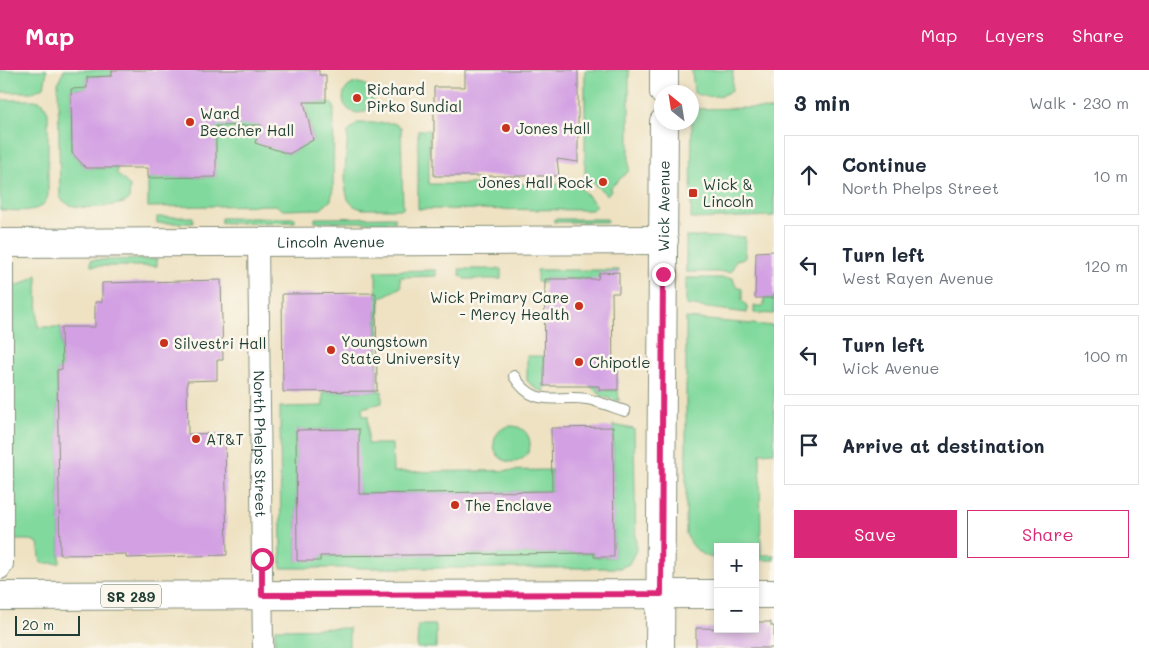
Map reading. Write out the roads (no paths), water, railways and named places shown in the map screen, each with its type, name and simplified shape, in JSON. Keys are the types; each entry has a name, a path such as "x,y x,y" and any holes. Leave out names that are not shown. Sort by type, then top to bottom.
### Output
{"main road":[{"path":"664,70 664,85"},
{"name":"Wick Avenue","path":"660,648 664,130"},
{"name":"Lincoln Avenue","path":"1,243 664,240"},
{"name":"SR 289","path":"0,596 714,594"},
{"path":"759,594 774,594"}],"street":[{"name":"North Phelps Street","path":"258,242 263,648"},
{"path":"0,569 3,564 1,243"}],"lane":[{"path":"514,376 527,392 538,397 586,399 625,411"}],"place":[{"name":"Richard Pirko Sundial","path":"357,98"},
{"name":"Ward Beecher Hall","path":"190,122"},
{"name":"Jones Hall","path":"506,128"},
{"name":"Jones Hall Rock","path":"603,182"},
{"name":"Wick & Lincoln","path":"693,193"},
{"name":"Wick Primary Care - Mercy Health","path":"579,306"},
{"name":"Silvestri Hall","path":"164,343"},
{"name":"Youngstown State University","path":"331,350"},
{"name":"Chipotle","path":"579,362"},
{"name":"AT&T","path":"196,439"},
{"name":"The Enclave","path":"455,505"}]}
